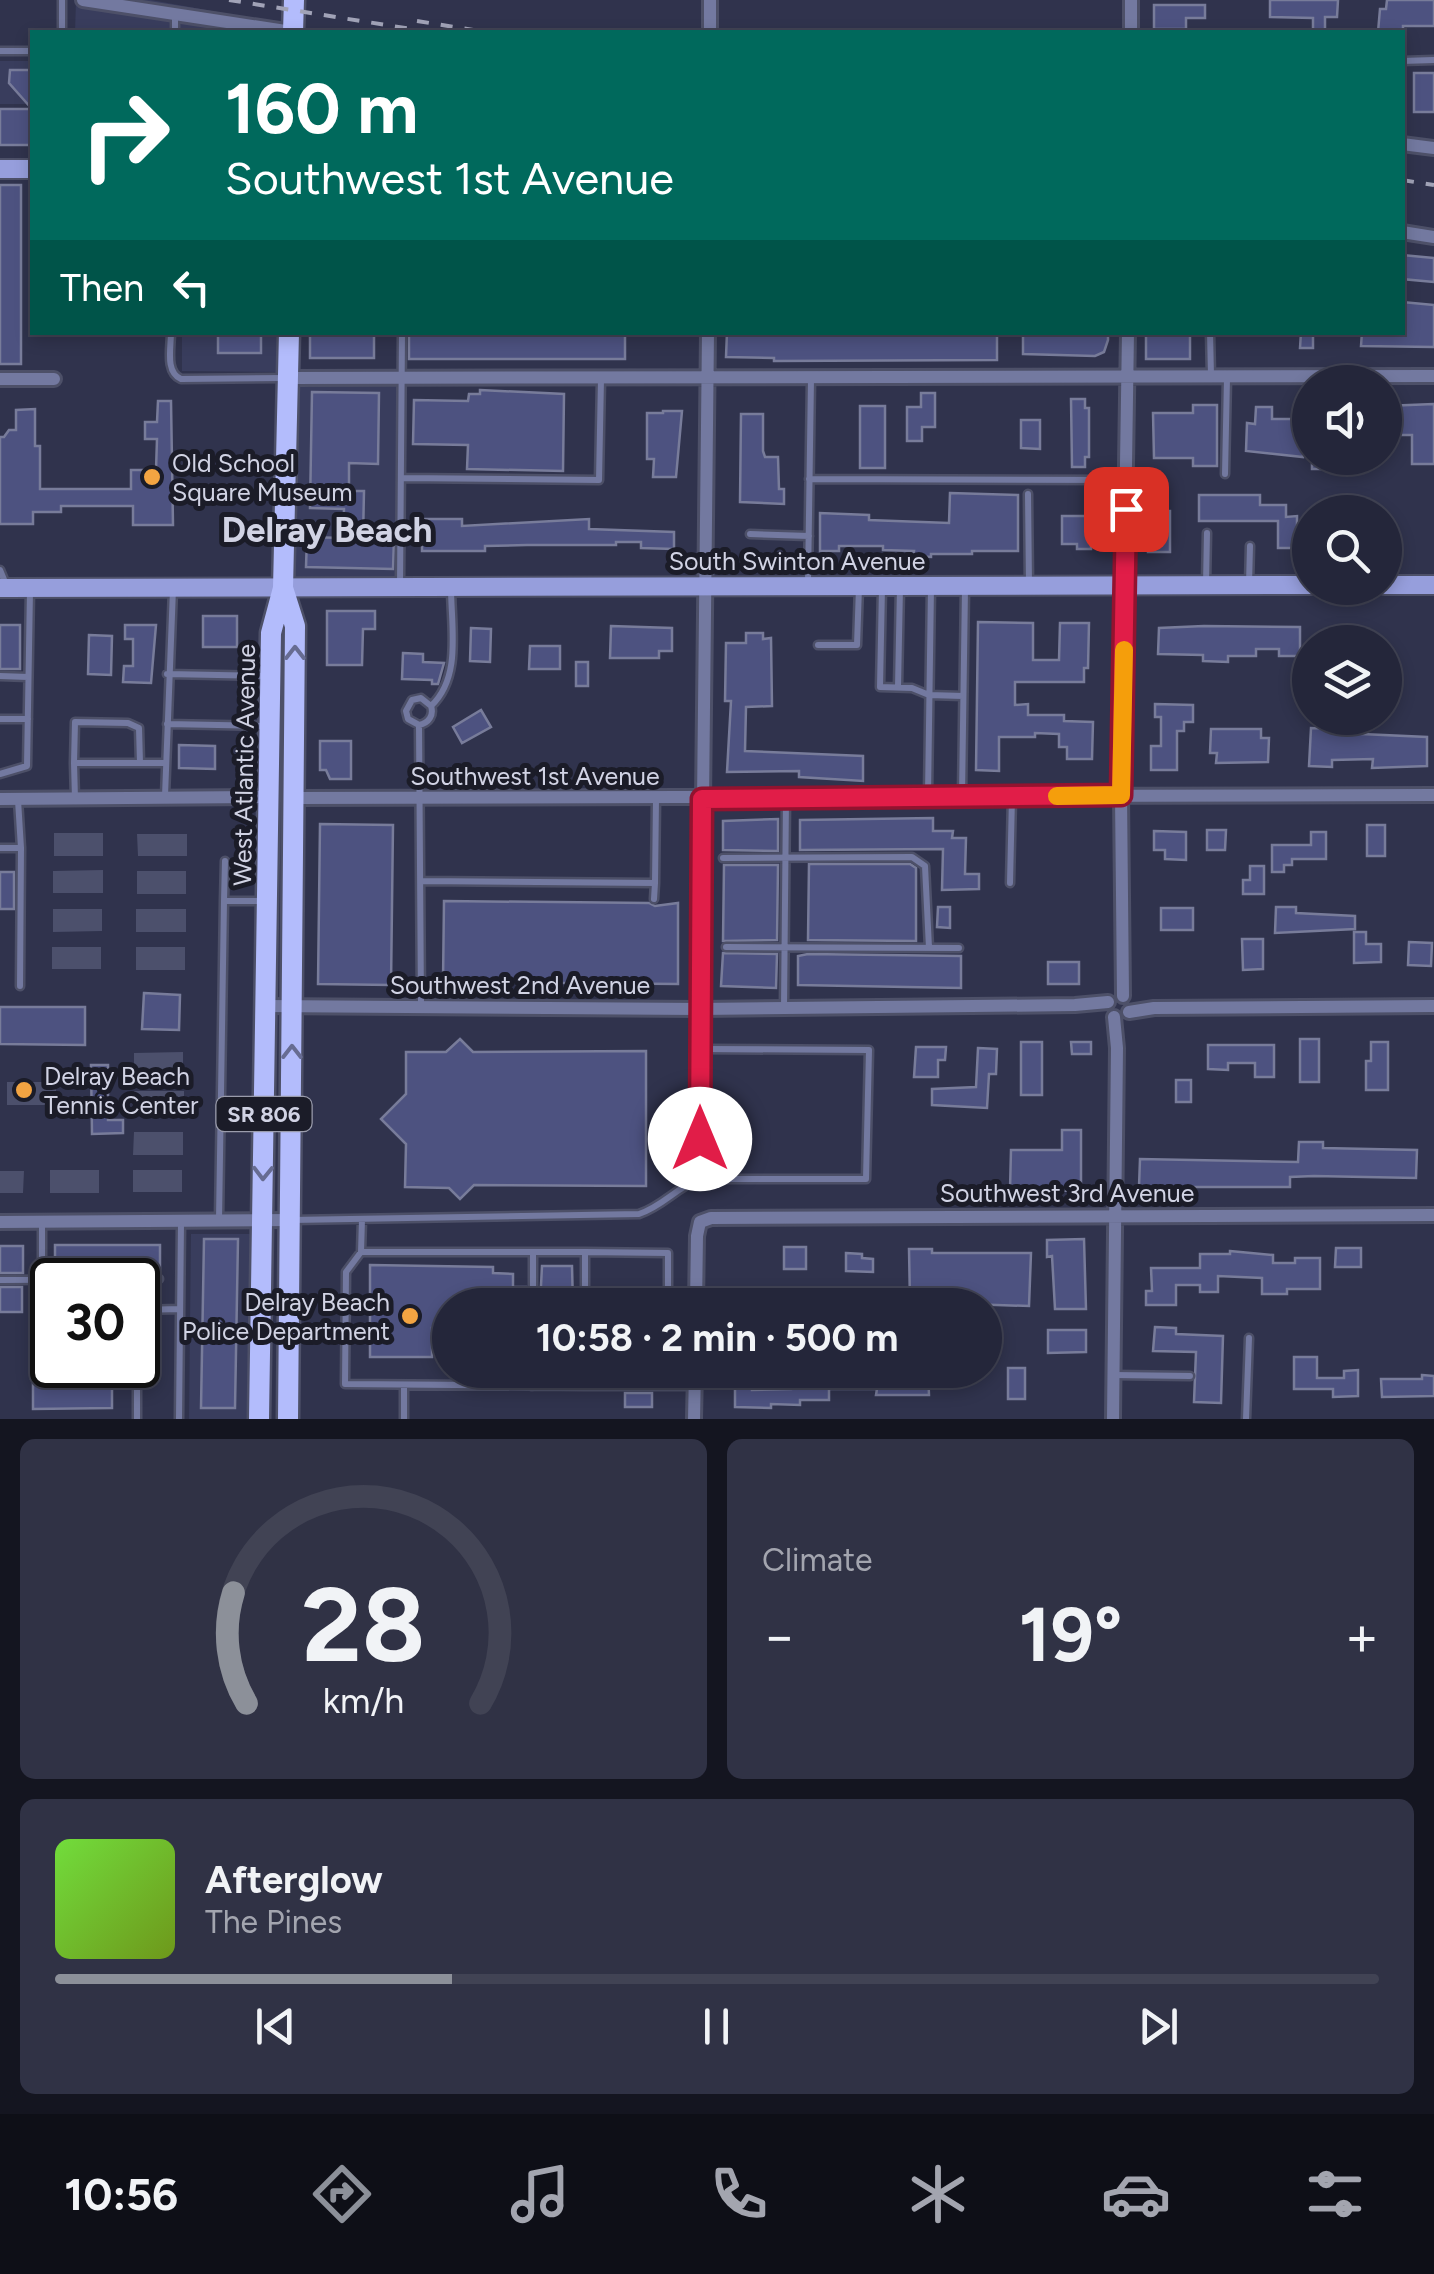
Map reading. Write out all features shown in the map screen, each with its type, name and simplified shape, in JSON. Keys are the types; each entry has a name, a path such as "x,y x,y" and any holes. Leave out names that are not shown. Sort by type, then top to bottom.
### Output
{"main road":[{"path":"293,30 294,0"},
{"name":"SR 806","path":"284,588 290,335"},
{"name":"West Atlantic Avenue","path":"259,1419 271,633 284,588"},
{"name":"West Atlantic Avenue","path":"284,588 295,626 288,1419"},
{"path":"270,760 295,798"},
{"path":"268,798 295,830"},
{"path":"260,1365 274,1419"}],"street":[{"path":"82,0 280,30"},
{"path":"710,0 710,30"},
{"path":"1131,30 1132,0"},
{"path":"1405,144 1434,148"},
{"path":"0,170 30,169"},
{"path":"1405,233 1434,238"},
{"path":"700,1179 708,335"},
{"path":"1112,1419 1119,1007 1116,973 1123,961 1121,795 1128,335"},
{"path":"289,378 1434,376"},
{"path":"0,379 54,379"},
{"name":"South Swinton Avenue","path":"4,588 1292,585"},
{"path":"1402,585 1434,585"},
{"name":"Southwest 1st Avenue","path":"295,798 1434,795"},
{"path":"0,800 268,798"},
{"name":"Southwest 2nd Avenue","path":"265,1006 1434,1006"},
{"name":"Southwest 3rd Avenue","path":"696,1288 696,1236 700,1222 710,1218 1434,1214"},
{"path":"0,1222 290,1220"},
{"path":"694,1388 694,1419"}],"lane":[{"path":"62,0 62,30"},
{"path":"175,14 175,30"},
{"path":"0,51 30,52"},
{"path":"1405,60 1434,60"},
{"path":"171,335 170,368 181,380 289,378"},
{"path":"400,587 402,335"},
{"path":"1210,335 1211,376"},
{"path":"1225,474 1227,376"},
{"path":"402,478 599,480 601,378"},
{"path":"808,586 810,378"},
{"path":"809,479 1126,480"},
{"path":"1028,494 1029,586"},
{"path":"1206,586 1207,533"},
{"path":"750,534 809,536"},
{"path":"1250,546 1250,585"},
{"path":"0,570 4,588"},
{"path":"818,644 857,645 860,586"},
{"path":"891,586 880,687 963,696"},
{"path":"891,586 898,687"},
{"path":"928,797 931,586"},
{"path":"962,796 965,586"},
{"path":"420,725 431,718 431,706 446,692 451,677 451,587"},
{"path":"0,774 26,766 30,588"},
{"path":"165,798 173,588"},
{"path":"168,674 270,676"},
{"path":"0,676 28,676"},
{"path":"420,725 408,719 409,703 421,698 431,706"},
{"path":"0,720 28,719"},
{"path":"74,799 75,722 128,723 139,728 140,763"},
{"path":"166,724 270,726"},
{"path":"420,725 421,1008"},
{"path":"74,762 166,763"},
{"path":"1010,883 1012,796"},
{"path":"18,798 20,986"},
{"path":"784,1008 786,798"},
{"path":"654,898 656,799"},
{"path":"0,848 21,848"},
{"path":"724,858 912,856 925,866 928,948"},
{"path":"218,1222 225,861"},
{"path":"421,881 655,883"},
{"path":"224,901 267,901"},
{"path":"726,947 959,948"},
{"path":"290,1220 640,1214 659,1208 678,1187 700,1179 866,1179 869,1050 700,1050"},
{"path":"362,1219 361,1252 346,1272 345,1384 432,1385"},
{"path":"42,1222 42,1258"},
{"path":"179,1419 181,1222"},
{"path":"361,1252 668,1253 668,1288"},
{"path":"533,1288 534,1252"},
{"path":"585,1252 585,1288"},
{"path":"0,1280 30,1280"},
{"path":"160,1310 180,1310"},
{"path":"1246,1419 1248,1338"},
{"path":"1113,1376 1190,1376"},
{"path":"404,1385 404,1419"},
{"path":"137,1388 138,1419"}],"shaded area":[{"path":"76,0 151,0 317,30 75,30"},
{"path":"0,61 30,61 30,104 0,104"},
{"path":"182,335 280,335 279,372 182,371"},
{"path":"296,385 407,385 405,577 294,577"},
{"path":"54,833 103,833 103,856 54,856"},
{"path":"137,834 187,834 187,856 138,856"},
{"path":"103,870 103,893 53,893 53,871"},
{"path":"137,871 186,871 186,894 137,894"},
{"path":"53,909 102,909 102,931 53,932"},
{"path":"136,909 186,909 186,932 136,932"},
{"path":"52,947 101,947 101,969 52,969"},
{"path":"136,947 185,947 185,970 136,970"},
{"path":"183,1052 183,1075 134,1075 134,1053"},
{"path":"7,1082 56,1082 56,1105 7,1105"},
{"path":"134,1091 184,1091 184,1113 134,1114"},
{"path":"134,1132 183,1132 183,1155 133,1155"},
{"path":"50,1170 99,1170 99,1193 50,1193"},
{"path":"133,1170 182,1170 182,1192 133,1192"},
{"path":"0,1171 24,1171 23,1193 0,1193"},
{"path":"191,1234 250,1234 248,1419 189,1419"}],"building":[{"path":"1270,0 1338,0 1337,17 1325,17 1325,30 1313,30 1313,18 1270,17"},
{"path":"1387,0 1434,0 1434,26 1378,30 1380,9 1386,9"},
{"path":"1154,5 1205,5 1205,18 1186,18 1186,29 1154,29"},
{"path":"10,70 30,70 30,107 9,83"},
{"path":"1414,73 1434,73 1434,112 1414,112"},
{"path":"0,109 30,109 30,145 0,145"},
{"path":"0,185 21,185 21,364 0,364"},
{"path":"1405,255 1434,258 1434,282 1405,279"},
{"path":"1405,302 1434,305 1434,347 1361,346 1362,335 1405,335"},
{"path":"218,335 261,335 261,353 218,353"},
{"path":"310,335 374,335 374,358 310,358"},
{"path":"409,335 625,335 625,359 409,359"},
{"path":"727,335 997,335 997,360 774,361 726,357"},
{"path":"1023,335 1108,335 1104,352 1095,356 1023,354"},
{"path":"1146,335 1190,335 1190,359 1146,359"},
{"path":"1301,335 1313,335 1313,348 1300,348"},
{"path":"480,390 564,394 563,471 467,469 468,445 413,444 414,400 468,401 469,394 480,394"},
{"path":"312,392 379,393 378,464 349,463 349,491 364,491 363,538 394,539 393,569 306,567 307,537 343,538 344,509 310,508"},
{"path":"921,393 935,393 935,427 922,427 922,441 907,441 907,407 921,407"},
{"path":"1071,399 1085,399 1085,408 1089,408 1089,457 1085,457 1085,467 1072,467"},
{"path":"158,401 171,401 173,525 133,525 133,506 61,506 61,512 33,512 33,524 0,524 0,437 16,430 16,410 35,409 40,489 131,489 131,470 156,470 157,439 145,439 145,422 157,422"},
{"path":"1434,404 1434,464 1412,464 1412,435 1402,435 1402,405"},
{"path":"1193,405 1217,405 1217,466 1193,466 1193,458 1154,458 1153,413 1193,413"},
{"path":"860,406 885,406 885,468 860,468"},
{"path":"1256,407 1272,407 1272,419 1292,419 1292,456 1246,451 1247,423 1255,424"},
{"path":"682,411 676,477 653,477 654,459 647,459 647,413"},
{"path":"741,414 763,414 763,451 765,457 778,457 779,489 784,489 784,504 740,502"},
{"path":"1021,420 1040,420 1040,449 1021,448"},
{"path":"950,493 1018,495 1018,551 972,551 931,557 913,556 914,551 883,550 883,546 839,546 839,551 820,551 820,513 869,515 869,520 949,523"},
{"path":"1199,495 1260,495 1260,505 1286,505 1286,517 1292,516 1292,548 1278,548 1278,521 1199,521"},
{"path":"1156,511 1170,511 1170,552 1148,552 1148,519 1156,518"},
{"path":"1062,516 1091,516 1091,549 1062,544"},
{"path":"422,519 462,519 462,526 589,519 589,529 674,532 674,549 616,542 422,551"},
{"path":"327,611 375,611 375,629 363,629 362,665 327,665"},
{"path":"203,616 237,616 237,647 203,647"},
{"path":"978,622 1033,623 1033,660 1059,660 1060,623 1089,623 1084,682 1015,682 1015,705 1028,704 1028,715 1064,715 1064,721 1093,722 1092,759 1067,759 1067,747 1059,747 1059,734 1035,733 1035,737 999,737 999,771 976,770"},
{"path":"0,625 20,625 20,669 0,669"},
{"path":"125,625 156,625 151,683 123,682 124,666 133,666 133,639 125,639"},
{"path":"611,626 672,628 672,651 659,651 659,658 610,658"},
{"path":"1292,627 1292,656 1279,656 1279,649 1256,649 1256,656 1228,656 1228,662 1203,661 1203,655 1158,654 1159,628"},
{"path":"471,628 491,629 490,662 470,661"},
{"path":"746,633 763,633 763,639 771,638 772,706 746,707 745,751 863,756 863,781 799,777 799,771 727,772 731,701 725,701 726,643 746,643"},
{"path":"89,635 112,636 111,675 88,674"},
{"path":"530,646 560,646 560,669 529,669"},
{"path":"403,653 423,654 423,662 444,663 438,684 432,684 432,680 402,679"},
{"path":"576,662 588,662 588,686 576,686"},
{"path":"1155,704 1193,705 1193,722 1184,722 1184,731 1177,731 1177,770 1151,770 1151,746 1161,746 1161,717 1155,717"},
{"path":"481,710 491,727 462,743 453,727"},
{"path":"1211,729 1261,729 1261,738 1269,738 1268,762 1216,763 1217,753 1210,753"},
{"path":"1311,735 1427,737 1427,766 1372,768 1373,759 1332,760 1332,767 1309,766"},
{"path":"320,741 351,741 351,779 330,779 326,770 320,770"},
{"path":"179,745 215,746 215,769 179,768"},
{"path":"933,818 933,831 953,831 952,838 966,838 965,874 979,874 979,889 942,890 943,849 800,850 800,820"},
{"path":"778,819 778,851 723,850 723,821"},
{"path":"320,824 393,825 391,985 318,984"},
{"path":"1367,825 1385,825 1385,856 1367,856"},
{"path":"1207,830 1226,830 1225,850 1207,850"},
{"path":"1154,831 1186,832 1186,860 1165,859 1165,850 1154,850"},
{"path":"1311,832 1326,832 1326,859 1292,859 1292,865 1284,865 1284,872 1272,872 1272,845 1311,845"},
{"path":"809,864 910,864 916,868 916,941 808,940"},
{"path":"724,865 778,865 777,940 723,941"},
{"path":"1250,866 1264,866 1264,894 1243,894 1243,880 1250,880"},
{"path":"0,872 14,872 14,909 0,909"},
{"path":"444,901 655,906 678,903 678,984 443,982"},
{"path":"938,907 950,907 950,928 937,927"},
{"path":"1276,907 1296,907 1296,913 1355,916 1355,929 1275,933"},
{"path":"1161,908 1193,908 1193,930 1161,930"},
{"path":"1354,932 1366,932 1366,944 1381,944 1381,962 1354,963"},
{"path":"1242,939 1263,939 1263,969 1243,970"},
{"path":"1409,942 1432,943 1431,966 1408,965"},
{"path":"723,953 777,954 776,988 721,986"},
{"path":"798,956 961,956 961,988 798,985"},
{"path":"1048,962 1079,962 1079,984 1048,984"},
{"path":"144,993 180,995 179,1030 142,1029"},
{"path":"0,1007 85,1007 85,1045 0,1044"},
{"path":"460,1039 473,1052 646,1051 646,1186 474,1185 460,1199 449,1188 405,1187 406,1144 381,1119 406,1094 406,1052 446,1052"},
{"path":"1300,1039 1319,1039 1319,1082 1300,1082"},
{"path":"1021,1042 1042,1042 1042,1095 1021,1095"},
{"path":"1071,1042 1091,1042 1091,1054 1072,1054"},
{"path":"1371,1042 1388,1042 1388,1090 1366,1090 1366,1061 1371,1061"},
{"path":"1208,1045 1274,1045 1274,1077 1255,1077 1255,1063 1228,1063 1228,1070 1208,1069"},
{"path":"916,1047 946,1047 945,1060 938,1060 938,1077 914,1077"},
{"path":"978,1048 997,1049 996,1074 989,1074 987,1108 932,1105 932,1089 976,1087"},
{"path":"91,1065 108,1065 108,1120 123,1120 123,1133 92,1134"},
{"path":"1176,1080 1191,1080 1191,1102 1176,1102"},
{"path":"1062,1130 1081,1130 1081,1191 1010,1190 1011,1150 1062,1150"},
{"path":"1299,1142 1323,1142 1323,1148 1417,1150 1416,1178 1314,1176 1290,1177 1290,1187 1139,1187 1140,1159 1298,1162"},
{"path":"204,1239 238,1239 235,1408 201,1408"},
{"path":"1084,1239 1086,1309 1055,1309 1052,1256 1047,1257 1047,1240"},
{"path":"55,1245 160,1245 160,1258 55,1258"},
{"path":"0,1246 23,1246 23,1273 0,1273"},
{"path":"784,1247 806,1247 806,1269 784,1269"},
{"path":"1336,1248 1361,1248 1361,1267 1335,1267"},
{"path":"909,1249 932,1249 932,1253 1031,1253 1029,1306 1002,1305 1002,1288 910,1288"},
{"path":"1230,1251 1273,1255 1273,1263 1320,1258 1320,1289 1262,1294 1262,1278 1218,1276 1218,1292 1200,1292 1200,1285 1176,1285 1176,1305 1146,1305 1146,1291 1152,1291 1151,1268 1200,1268 1200,1254"},
{"path":"846,1253 873,1259 873,1272 846,1271"},
{"name":"Delray Beach Police Department","path":"370,1265 493,1267 493,1273 513,1274 513,1287 526,1287 432,1288 432,1357 370,1357"},
{"path":"542,1266 572,1266 573,1288 541,1288"},
{"path":"0,1287 22,1287 22,1312 0,1312"},
{"path":"1155,1327 1176,1328 1176,1334 1223,1336 1221,1403 1194,1402 1196,1352 1153,1351"},
{"path":"1048,1330 1086,1330 1086,1352 1048,1353"},
{"path":"1294,1357 1317,1357 1317,1378 1344,1378 1344,1371 1358,1370 1358,1396 1333,1397 1333,1389 1294,1389"},
{"path":"1008,1368 1025,1368 1025,1399 1008,1399"},
{"path":"1422,1375 1434,1376 1434,1396 1382,1397 1381,1379 1422,1379"},
{"path":"33,1388 112,1388 112,1408 33,1409"},
{"path":"735,1388 929,1388 929,1395 876,1395 877,1389 829,1389 829,1400 771,1404 771,1408 735,1407"},
{"path":"625,1393 652,1393 652,1407 625,1407"}],"railway":[{"path":"229,0 417,30"},
{"path":"417,21 473,30"},
{"path":"1405,180 1434,185"}],"slow traffic":[{"path":"1057,796 1121,795 1124,650"}],"place":[{"name":"Old School Square Museum","path":"152,477"},
{"name":"Delray Beach Tennis Center","path":"24,1090"},
{"name":"Delray Beach Police Department","path":"410,1316"}],"district":[{"name":"Delray Beach","path":"327,530"}],"route":[{"path":"700,1139 702,799 1121,795 1126,509"}]}
